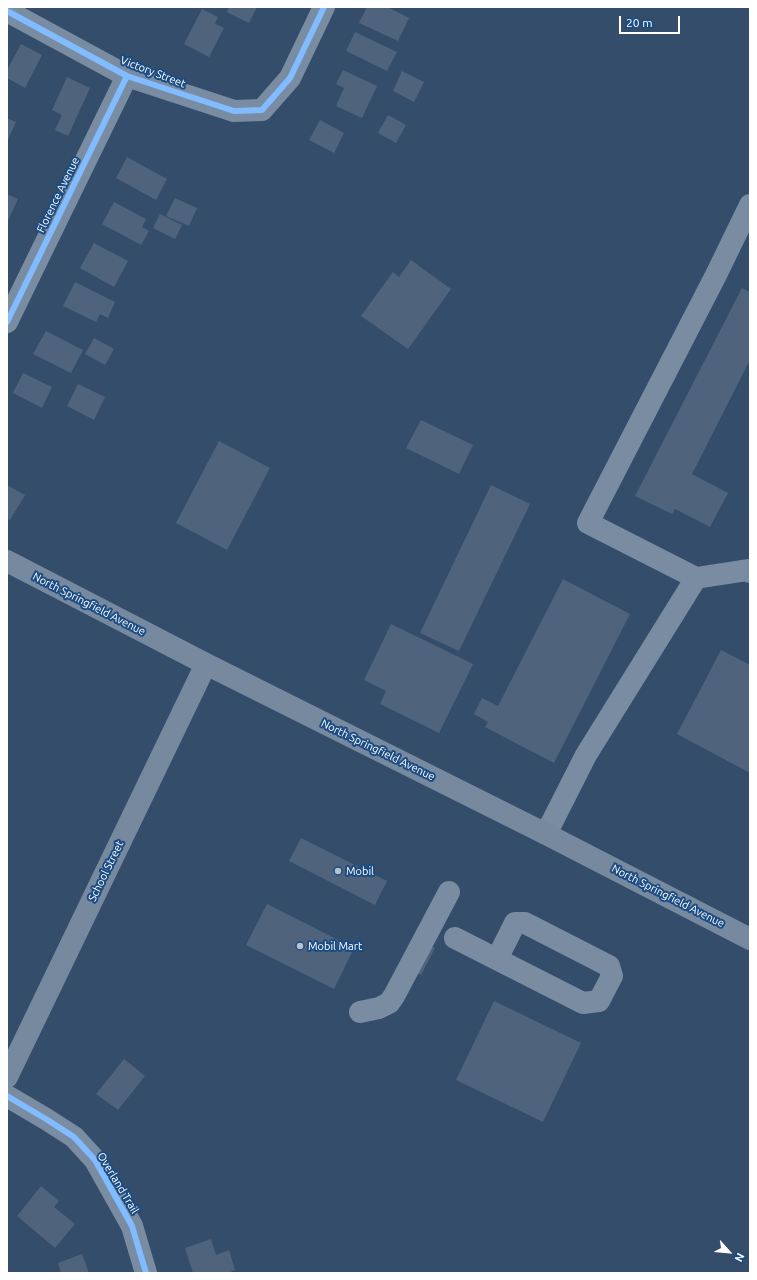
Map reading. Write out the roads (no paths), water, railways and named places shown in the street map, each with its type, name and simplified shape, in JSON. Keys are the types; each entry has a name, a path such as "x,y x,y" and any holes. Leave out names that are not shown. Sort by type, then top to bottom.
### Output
{"main road":[{"name":"North Springfield Avenue","path":"7,561 206,664 749,937"},
{"name":"School Street","path":"7,1077 206,664"}],"street":[{"name":"Victory Street","path":"7,12 127,76 234,112 262,110 290,78 324,7"},
{"name":"Florence Avenue","path":"7,322 127,76"},
{"path":"750,205 588,523 696,578 748,570 750,572"},
{"path":"546,834 586,755 696,578"},
{"path":"360,1012 379,1008 389,1003 449,892"},
{"path":"455,938 497,959 583,1002 599,1002 612,976 609,966 525,923 515,923 497,959"},
{"name":"Overland Trail","path":"7,1096 46,1118 74,1137 95,1160 132,1226 146,1273"}],"place":[{"name":"Mobil","path":"338,871"},
{"name":"Mobil Mart","path":"300,946"}]}
